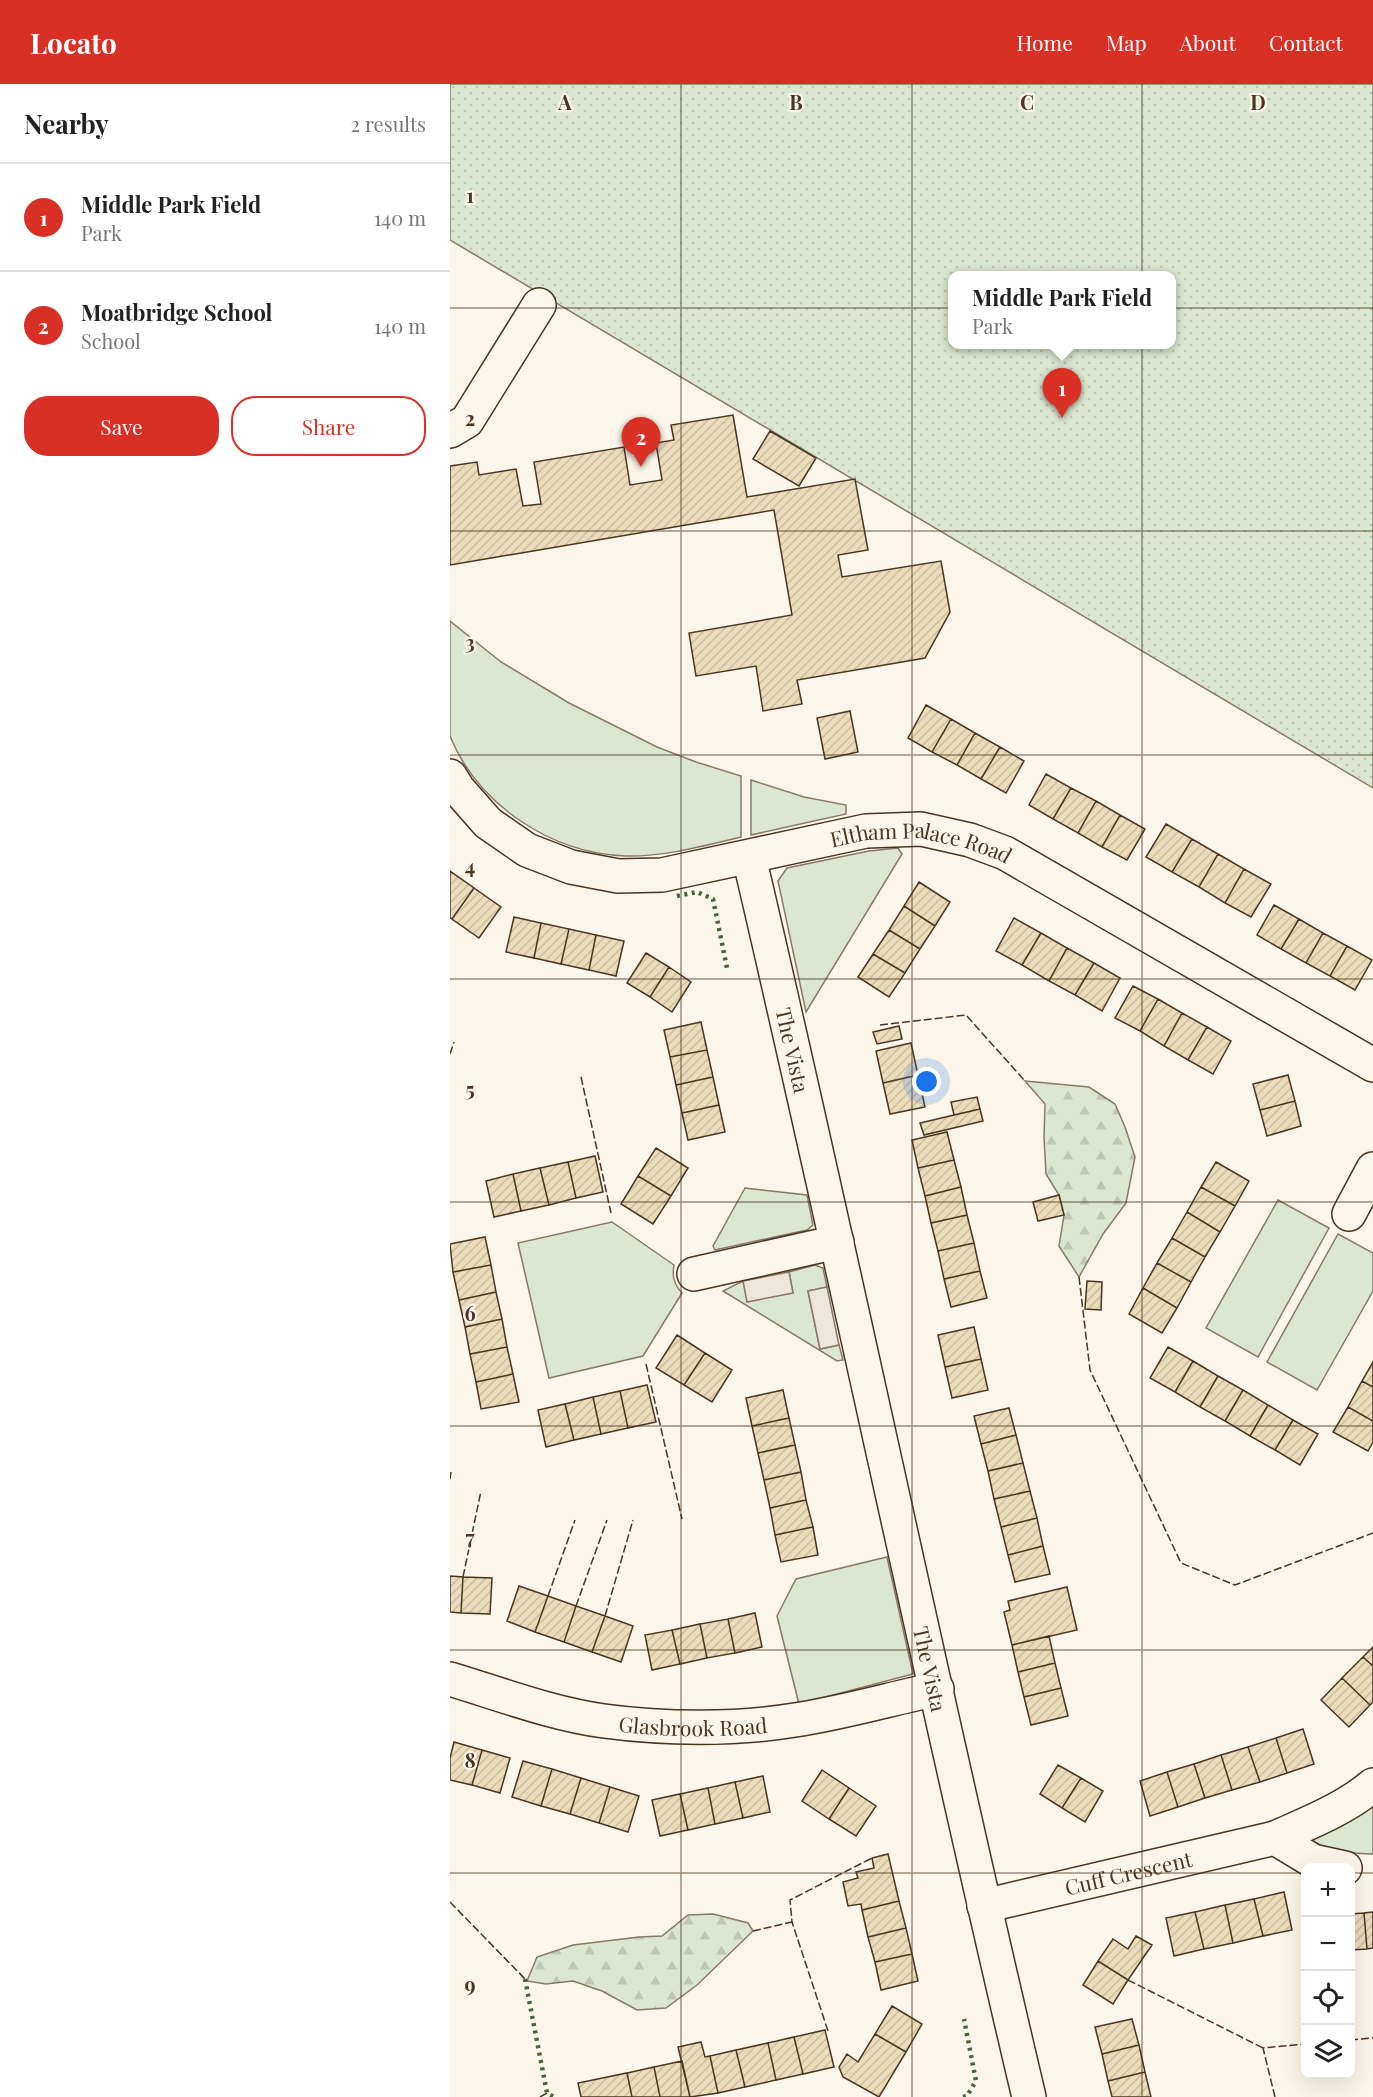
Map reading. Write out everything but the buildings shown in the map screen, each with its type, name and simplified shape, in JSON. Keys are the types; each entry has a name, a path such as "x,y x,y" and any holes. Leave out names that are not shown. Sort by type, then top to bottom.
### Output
{"street":[{"path":"450,431 467,421 540,305"},
{"name":"Eltham Palace Road","path":"450,776 458,789 488,823 527,850 571,867 618,876 662,874 866,831 921,829 970,840 1005,853 1373,1065"},
{"name":"The Vista","path":"749,857 984,1906 1029,2097"},
{"path":"1349,1214 1373,1169"},
{"path":"694,1274 837,1242"},
{"name":"Glasbrook Road","path":"450,1679 558,1711 602,1721 664,1727 757,1724 795,1720 937,1689"},
{"name":"Cuff Crescent","path":"984,1906 1275,1838 1313,1821 1365,1792 1373,1785"},
{"path":"1275,1838 1313,1861 1322,1863"},
{"path":"1355,1869 1373,1869"}],"green space":[{"path":"450,84 1373,84 1373,788 450,240"},
{"path":"450,621 501,662 569,703 657,747 741,776 741,837 669,853 625,856 597,853 570,846 520,821 498,804 479,783 463,761 450,736"},
{"path":"751,780 804,797 846,805 846,814 751,835"},
{"path":"898,848 902,854 806,1012 778,881 787,868 869,851"},
{"path":"1025,1081 1089,1087 1115,1104 1135,1157 1126,1203 1103,1234 1079,1277 1059,1246 1064,1215 1059,1195 1046,1174 1045,1104"},
{"path":"745,1188 807,1195 813,1225 807,1230 715,1250 713,1246"},
{"path":"1278,1200 1329,1228 1258,1357 1206,1328"},
{"path":"612,1222 674,1265 674,1280 682,1293 643,1356 549,1378 518,1243"},
{"path":"1338,1234 1373,1253 1373,1291 1317,1390 1267,1362"},
{"path":"815,1265 823,1268 827,1287 808,1291 820,1349 839,1345 843,1360 837,1361 723,1291 743,1281 748,1301 793,1293 789,1272"},
{"path":"887,1557 913,1674 799,1704 777,1616 796,1579"},
{"path":"1373,1803 1373,1854 1340,1850 1308,1841"},
{"path":"713,1914 748,1923 753,1931 697,1985 666,2008 637,2010 602,1991 573,1981 546,1984 527,1981 537,1957 573,1945 662,1936 688,1915"}],"shaded area":[{"path":"789,1272 793,1293 747,1302 743,1281"},
{"path":"827,1287 839,1345 820,1349 808,1291"}],"hedge":[{"path":"677,896 697,892 713,899 727,968"},
{"path":"525,1979 547,2093 554,2097"},
{"path":"963,2097 967,2096 976,2081 964,2019"}],"fence":[{"path":"880,1025 966,1015 1025,1081"},
{"path":"450,1054 454,1042"},
{"path":"581,1077 611,1213"},
{"path":"1079,1277 1090,1370 1181,1563 1235,1585 1373,1533"},
{"path":"646,1364 682,1519"},
{"path":"450,1479 451,1472"},
{"path":"463,1577 481,1491"},
{"path":"548,1596 575,1520"},
{"path":"576,1606 607,1520"},
{"path":"605,1616 633,1520"},
{"path":"828,2031 792,1922 790,1900 872,1858"},
{"path":"450,1902 527,1981"},
{"path":"753,1931 792,1922"},
{"path":"1128,1980 1263,2048"},
{"path":"1355,2040 1373,2038"},
{"path":"1275,2097 1263,2048 1301,2044"},
{"path":"540,2097 547,2093"}],"place":[{"name":"Middle Park Field","path":"1062,418"},
{"name":"Moatbridge School","path":"641,467"}]}
